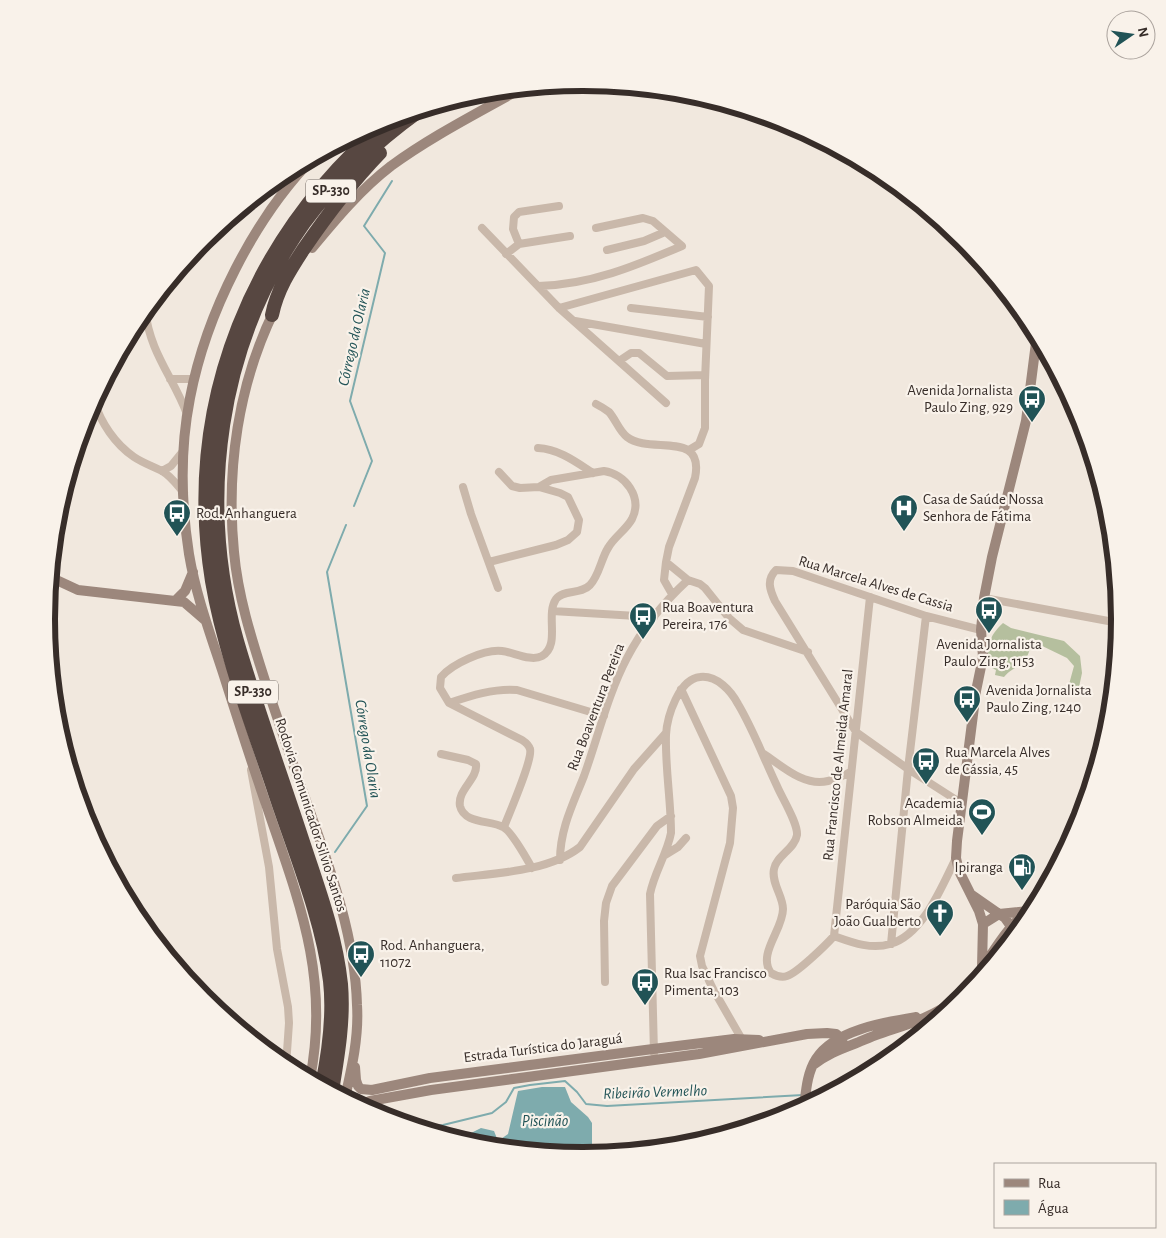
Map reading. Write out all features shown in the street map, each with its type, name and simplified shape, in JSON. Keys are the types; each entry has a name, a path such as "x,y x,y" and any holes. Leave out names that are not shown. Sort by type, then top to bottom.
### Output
{"highway":[{"path":"272,315 275,299 286,278 336,203 375,158 417,118"},
{"name":"Rodovia Comunicador Silvio Santos","path":"333,1084 339,1050 341,1017 341,985 336,952 323,901 246,670 230,610 222,572 217,522 217,486 225,406 239,354 264,290 288,247 314,210 354,166 389,133 403,123"},
{"name":"Rodovia Comunicador Silvio Santos","path":"323,1078 330,1028 330,984 326,958 311,900 223,631 212,581 207,533 208,455 212,422 225,365 246,307 268,264 297,217 340,165 369,136"}],"main road":[{"path":"346,1091 357,1030 358,1007 355,967 324,853 258,659 244,607 234,553 232,483 235,446 242,404 262,336 289,280 300,262 338,216 390,167 419,147 504,97"},
{"path":"298,175 274,204 242,257 221,299 209,331 194,379 188,414 184,450 184,493 186,531 193,572 206,622 297,898 310,945 317,998 316,1041 311,1071"},
{"path":"983,963 987,949 984,924 958,871 956,858 961,803 980,672 977,655 981,642 984,598 1026,421 1035,348"},
{"path":"176,600 185,591 193,572"},
{"path":"56,580 78,590 176,600 188,604 206,622"},
{"path":"971,895 1005,918 1011,927"},
{"path":"984,924 999,914 1023,911"},
{"path":"987,949 1008,931"},
{"path":"805,1098 806,1089 816,1059 836,1043 868,1027 932,1015"},
{"path":"836,1043 932,1015"},
{"name":"Estrada Turística do Jaraguá","path":"354,1050 356,1080 358,1086 366,1090 430,1078 653,1049 770,1040 807,1034 836,1043"},
{"name":"Estrada Turística do Jaraguá","path":"369,1102 431,1090 654,1060 744,1042"}],"street":[{"path":"519,244 513,228 514,216 519,212 560,206"},
{"path":"538,286 560,286 627,270 682,246 653,222 643,218 596,228"},
{"path":"482,228 559,308 666,403"},
{"path":"607,250 644,241 665,232"},
{"path":"506,254 519,244 570,236"},
{"path":"559,308 696,270 709,286 705,428 699,444 689,450"},
{"path":"631,308 708,317"},
{"path":"147,321 152,342 161,364 180,396 188,414"},
{"path":"575,321 706,344"},
{"path":"619,361 631,353 639,353 667,376 705,375"},
{"path":"170,379 194,379"},
{"path":"596,404 609,413 622,431 632,440 689,450 696,462 696,473 666,562 664,580 672,594"},
{"path":"98,411 105,427 126,451 149,466 162,471 184,493"},
{"path":"538,448 548,448 567,456 593,473"},
{"path":"162,471 171,466 184,450"},
{"path":"504,827 522,781 530,753 529,747 522,740 449,703 440,688 441,677 450,668 489,651 503,651 534,658 546,652 552,642 552,611 558,596 580,592 592,583 608,546 632,519 634,512 634,496 623,478 610,472 604,471 551,480 539,487"},
{"path":"489,562 556,546 568,540 577,532 579,520 568,497 539,487 520,488 512,486 499,472"},
{"path":"463,487 498,588"},
{"path":"666,562 688,580 705,588 729,618 743,630 808,652"},
{"name":"Rua Marcela Alves de Cassia","path":"961,803 908,769 856,732 771,590 770,580 776,570 793,571 926,616 981,630"},
{"name":"Rua Boaventura Pereira","path":"560,860 562,839 568,815 626,658 672,594 688,580"},
{"name":"Rua Francisco de Almeida Amaral","path":"834,936 870,597"},
{"path":"984,598 1111,622"},
{"path":"552,611 654,617"},
{"path":"890,944 926,616"},
{"path":"654,1060 650,894 671,833 666,733 672,711 685,684 702,676 713,678 737,702 764,754 793,820 797,835 774,870 775,883 782,900 783,913 767,956 766,965 768,970 776,976 790,975 834,936 866,945 890,944 901,939 917,926 927,914 956,858"},
{"path":"449,703 505,689 517,690 604,716"},
{"path":"681,689 732,796 734,808 730,843 700,956 702,966 713,990 744,1042"},
{"path":"456,878 532,868 560,860 580,847 634,769 666,733"},
{"path":"247,746 269,867 278,958 288,1007 287,1056"},
{"path":"441,754 468,760 476,764 475,772 460,798 462,812 467,816 504,827 532,868"},
{"path":"764,754 801,778 810,781 829,781 851,772"},
{"path":"605,982 604,920 606,903 612,886 657,826 671,816"},
{"path":"665,855 678,847 686,838"}],"green space":[{"path":"1003,623 1011,628 1064,641 1080,656 1082,673 1078,692 1068,688 1074,666 1067,658 1032,641 1027,657 1022,663 1004,677 995,675 996,670 986,665 987,652 994,633"}],"water":[{"name":"Piscinão","path":"542,1087 565,1087 571,1102 592,1123 592,1147 548,1146 500,1140 508,1134 518,1091"},
{"name":"Piscinão","path":"481,1128 494,1131 497,1140 469,1134"}],"waterway":[{"name":"Córrego da Olaria","path":"354,506 372,461 350,401 385,253 364,226 392,181"},
{"name":"Córrego da Olaria","path":"335,852 367,806 327,572 346,525"},
{"name":"Ribeirão Vermelho","path":"436,1126 492,1113 506,1102 514,1088 565,1081 586,1104 607,1106 803,1095"}],"place":[{"name":"Avenida Jornalista Paulo Zing, 929","path":"1032,423"},
{"name":"Casa de Saúde Nossa Senhora de Fátima","path":"904,532"},
{"name":"Rod. Anhanguera","path":"177,537"},
{"name":"Avenida Jornalista Paulo Zing, 1153","path":"989,634"},
{"name":"Rua Boaventura Pereira, 176","path":"643,640"},
{"name":"Avenida Jornalista Paulo Zing, 1240","path":"967,723"},
{"name":"Rua Marcela Alves de Cássia, 45","path":"926,785"},
{"name":"Academia Robson Almeida","path":"982,836"},
{"name":"Ipiranga","path":"1022,891"},
{"name":"Paróquia São João Gualberto","path":"940,937"},
{"name":"Rod. Anhanguera, 11072","path":"361,978"},
{"name":"Rua Isac Francisco Pimenta, 103","path":"645,1006"}]}
